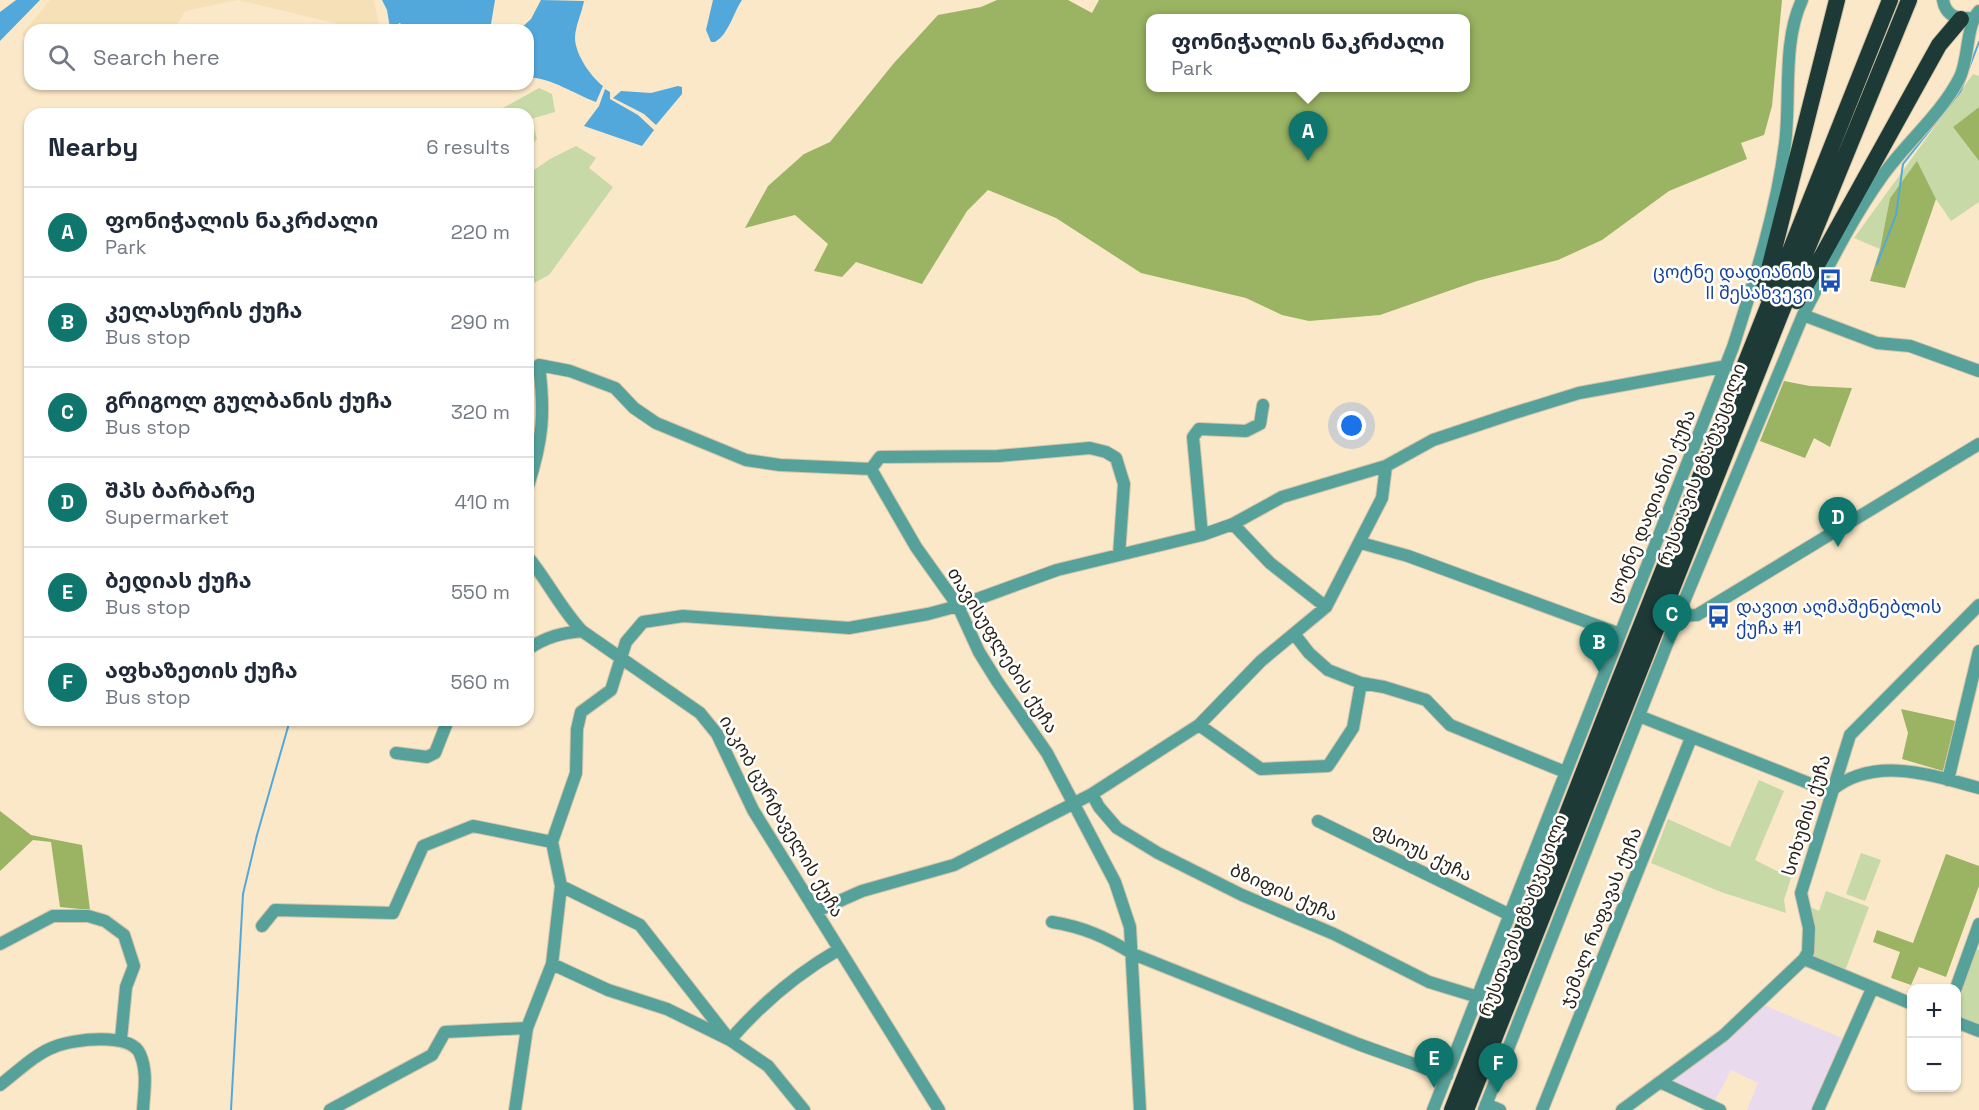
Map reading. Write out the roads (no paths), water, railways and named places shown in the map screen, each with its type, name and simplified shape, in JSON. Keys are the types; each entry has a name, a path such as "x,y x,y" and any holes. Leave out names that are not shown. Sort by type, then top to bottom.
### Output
{"highway":[{"path":"1738,380 1769,274 1837,0"},
{"name":"რუსთავის გზატკეცილი","path":"1452,1110 1738,380 1890,0"},
{"name":"რუსთავის გზატკეცილი","path":"1466,1110 1759,370 1907,4"},
{"path":"1759,370 1776,344 1806,282 1939,45 1970,16"}],"street":[{"name":"ცოტნე დადიანის ქუჩა","path":"1433,1110 1727,366 1756,275 1782,163 1791,38 1802,0"},
{"path":"1500,1110 1485,1107 1678,616 1803,315 1827,268 1883,175 1950,93 1960,76 1968,49 1970,16 1947,11 1942,1"},
{"path":"1803,315 1877,343 1910,346 1979,371"},
{"path":"534,464 542,434 544,406 539,365 570,371 615,388 634,408 656,423 746,460 780,465 871,469 880,457 998,456 1090,448 1106,452 1116,458 1124,484 1119,555"},
{"path":"515,1110 527,1028 552,964 561,886 552,842 576,773 577,729 581,712 611,690 626,642 643,622 683,616 849,628 958,606 1057,570 1202,535 1233,524 1282,497 1386,466 1433,440 1579,393 1727,366"},
{"path":"1202,535 1193,437 1199,429 1246,431 1260,424 1263,405"},
{"path":"1678,616 1697,615 1979,444"},
{"path":"817,912 862,891 954,865 1092,794 1199,725 1261,661 1326,607 1361,543 1382,498 1386,466"},
{"name":"თავისუფლების ქუჩა","path":"871,469 915,547 958,606 979,652 1047,753 1115,882 1130,927 1133,954 1140,1110"},
{"path":"1233,524 1270,563 1326,607"},
{"path":"1361,543 1408,556 1620,634"},
{"path":"534,565 582,631 551,636 534,646"},
{"name":"სოხუმის ქუჩა","path":"1804,959 1808,952 1809,928 1801,893 1850,735 1858,724 1979,605"},
{"name":"იაკობ ცურტაველის ქუჩა","path":"582,631 700,713 717,734 753,810 939,1110"},
{"path":"1295,635 1328,670 1361,683 1384,687 1425,700 1450,725 1565,772"},
{"path":"1948,780 1979,651"},
{"path":"1199,725 1261,769 1328,766 1353,728 1361,683"},
{"path":"1638,716 1831,792 1839,785 1863,774 1881,771 1916,772 1979,788"},
{"path":"396,753 427,757 435,753 446,726"},
{"name":"ჯემალ რაფავას ქუჩა","path":"1542,1110 1691,738"},
{"name":"ბზიფის ქუჩა","path":"1092,794 1099,807 1117,828 1158,853 1242,895 1334,934 1429,982 1478,997"},
{"name":"ფსოუს ქუჩა","path":"1318,821 1510,915"},
{"path":"262,926 275,910 334,914 393,913 423,846 473,826 552,842"},
{"path":"561,886 640,925 730,1040"},
{"path":"0,944 53,916 88,916 105,921 124,935 134,966 126,987 121,1039"},
{"path":"1052,922 1080,927 1105,936 1133,954 1358,1044 1447,1076"},
{"path":"1957,984 1979,924"},
{"path":"730,1040 759,1006 782,986 838,950"},
{"path":"1622,1110 1724,1035 1804,959 1907,1003"},
{"path":"552,964 608,990 667,1009 730,1040 768,1066 804,1110"},
{"path":"1818,1110 1872,989"},
{"path":"1961,1024 1979,1031"},
{"path":"330,1110 432,1055 445,1032 527,1028"},
{"path":"0,1085 54,1047 121,1039 133,1044 140,1053 145,1073 143,1110"},
{"path":"1660,1082 1720,1110"}],"water":[{"path":"16,0 40,0 0,41 0,12"},
{"path":"382,0 495,0 491,24 389,24 387,10"},
{"path":"541,0 584,1 575,38 584,65 603,86 596,102 555,83 534,78 534,24 526,24 531,19"},
{"path":"713,0 742,0 724,34 715,42 711,42 706,30"},
{"path":"682,87 682,94 656,125 644,114 613,98 621,91 651,93"},
{"path":"605,89 610,92 610,99 638,115 654,130 642,146 584,126 599,106"}],"waterway":[{"path":"1968,71 1979,42"},
{"path":"1877,264 1896,215 1903,164 1960,92 1965,80"},
{"path":"231,1110 243,894 257,835 288,726"}],"place":[{"name":"ფონიჭალის ნაკრძალი","path":"1308,161"},
{"name":"ცოტნე დადიანის II შესახვევი","path":"1831,281"},
{"name":"შპს ბარბარე","path":"1838,547"},
{"name":"დავით აღმაშენებლის ქუჩა #1","path":"1718,616"},
{"name":"გრიგოლ გულბანის ქუჩა","path":"1672,644"},
{"name":"კელასურის ქუჩა","path":"1599,672"},
{"name":"ბედიას ქუჩა","path":"1434,1088"},
{"name":"აფხაზეთის ქუჩა","path":"1498,1093"}]}
